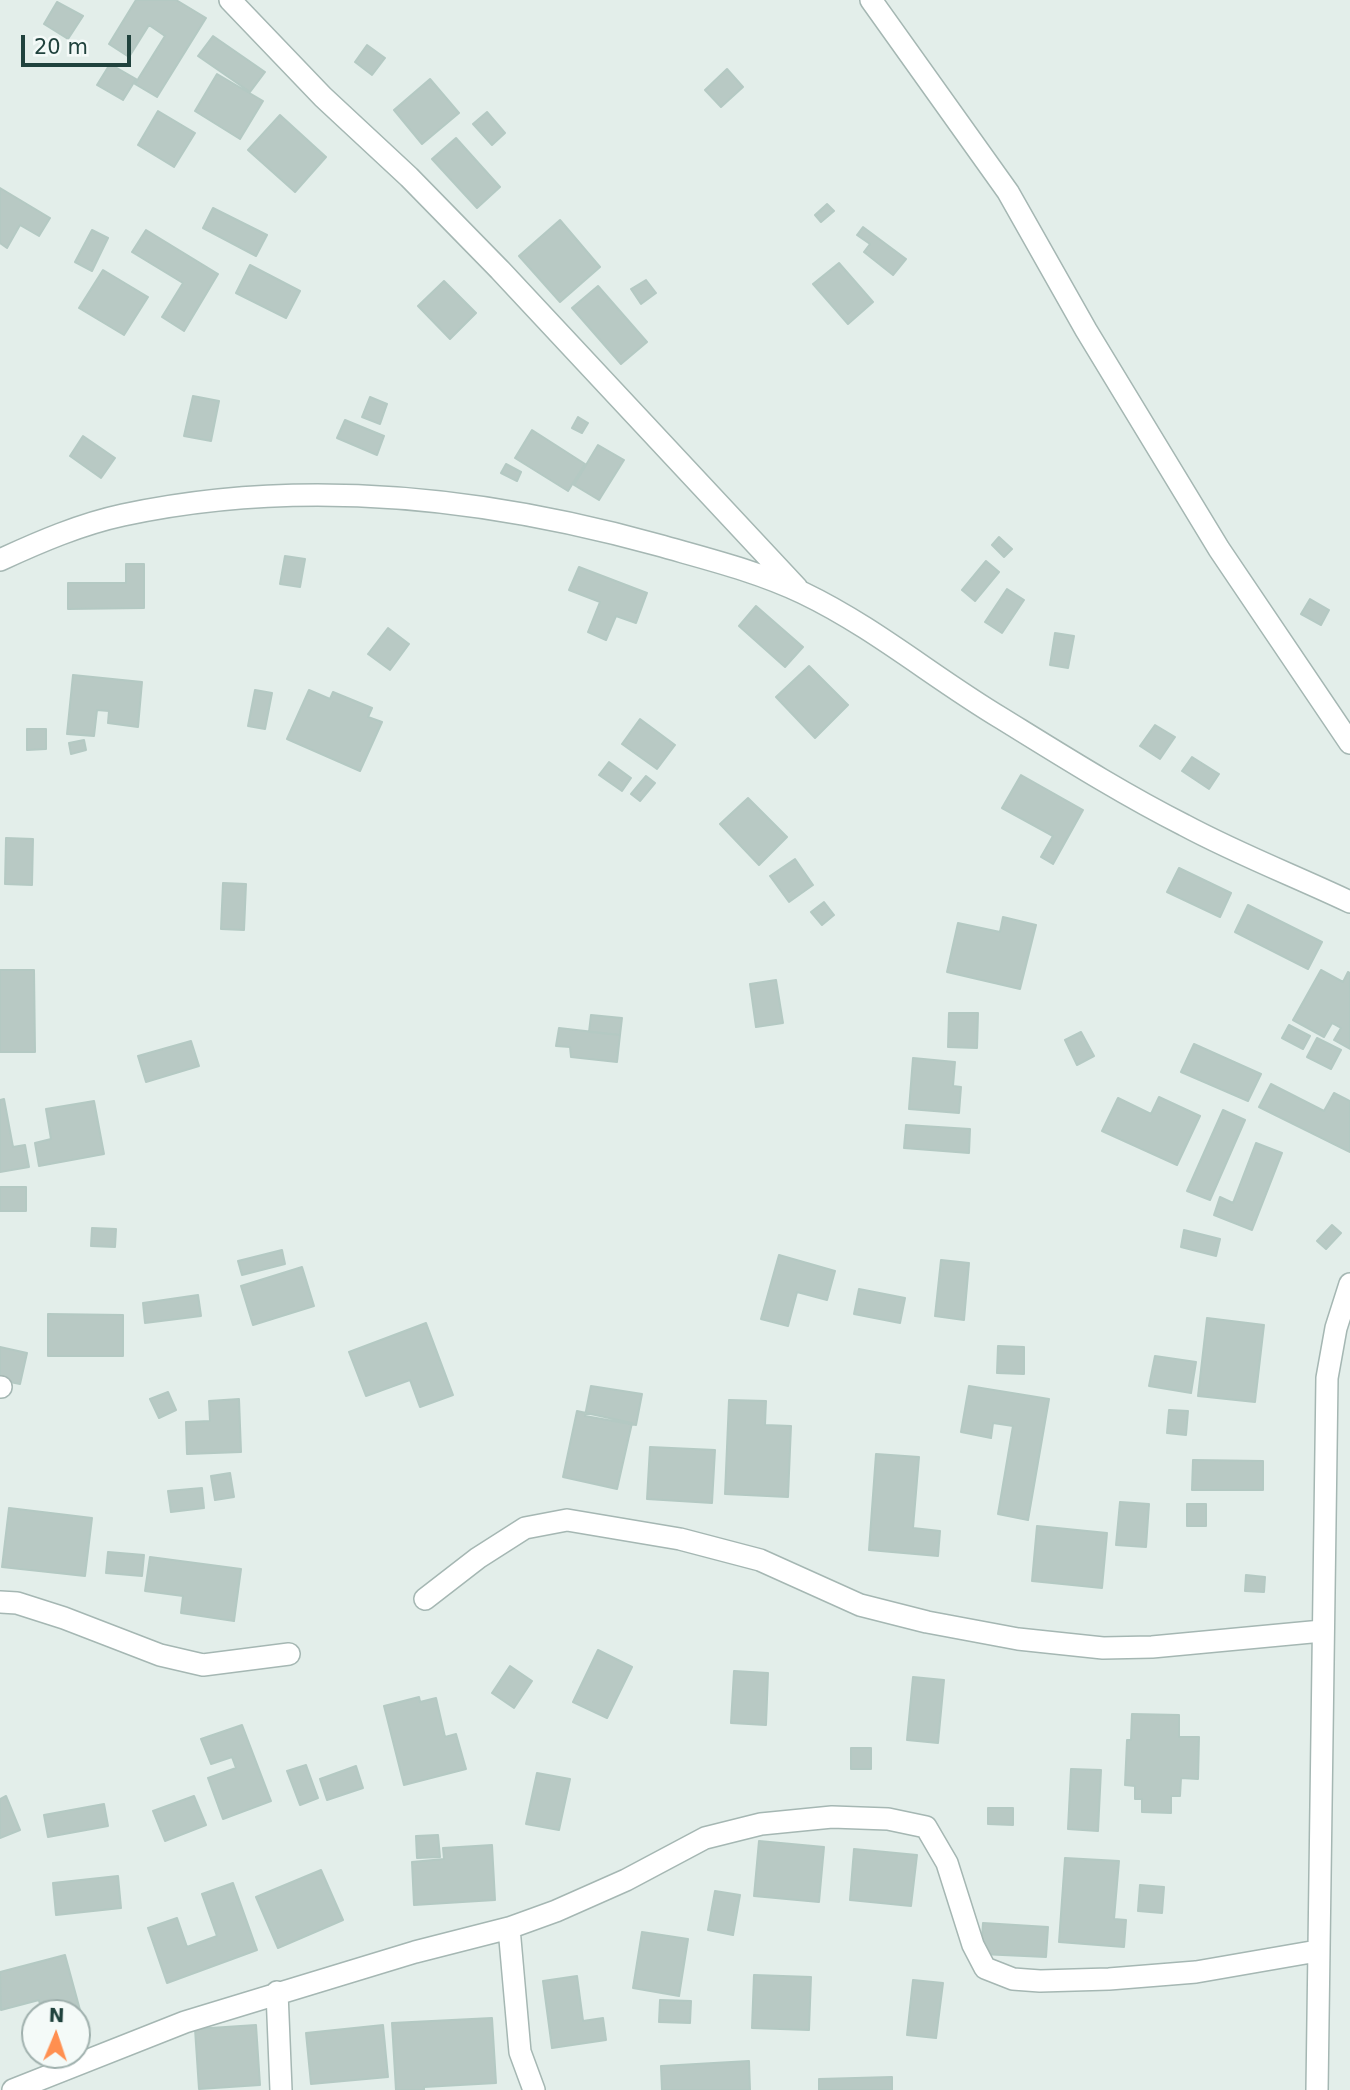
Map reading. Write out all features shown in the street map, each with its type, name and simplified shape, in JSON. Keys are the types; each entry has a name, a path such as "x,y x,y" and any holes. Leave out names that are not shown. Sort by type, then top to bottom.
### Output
{"street":[{"path":"230,0 323,97 408,177 500,270 802,593"},
{"path":"871,0 1008,192 1086,330 1219,549 1350,743"},
{"path":"0,560 45,539 120,515 217,499 324,494 397,498 533,516 623,535 732,566 802,593 862,625 987,710 1147,805 1247,857 1350,902"},
{"path":"1317,2090 1327,1378 1336,1328 1350,1284"},
{"path":"425,1599 478,1558 525,1528 568,1520 694,1542 760,1560 860,1605 1018,1639 1103,1648 1152,1647 1322,1631"},
{"path":"0,1602 18,1603 160,1655 203,1665 236,1663 289,1654"},
{"path":"13,2090 185,2022 277,1992 509,1928 556,1911 626,1880 705,1838 761,1824 832,1817 888,1819 926,1827 947,1863 973,1945 985,1968 1013,1979 1109,1979 1196,1972 1317,1951"},
{"path":"509,1928 520,2052 534,2090"},
{"path":"277,1992 281,2090"}],"building":[{"path":"136,0 176,0 206,18 157,97 135,84 165,36 149,25 129,57 109,44"},
{"path":"57,2 83,16 68,39 44,24"},
{"path":"213,36 265,72 250,92 198,56"},
{"path":"367,45 385,58 372,75 355,62"},
{"path":"110,64 136,79 123,100 97,85"},
{"path":"727,69 743,87 721,107 705,90"},
{"path":"217,74 263,101 240,139 195,111"},
{"path":"430,79 459,113 422,144 394,110"},
{"path":"158,111 195,133 174,167 138,145"},
{"path":"487,112 505,133 492,145 473,124"},
{"path":"280,115 326,157 295,192 248,150"},
{"path":"456,138 500,187 477,208 432,159"},
{"path":"0,188 50,218 39,236 20,225 7,248 0,243"},
{"path":"827,204 834,211 821,222 815,215"},
{"path":"213,208 267,235 256,256 203,228"},
{"path":"560,220 600,267 560,302 519,256"},
{"path":"863,227 906,259 893,275 864,252 870,244 857,235"},
{"path":"92,230 108,238 92,271 75,262"},
{"path":"146,230 218,274 184,331 162,317 183,283 132,252"},
{"path":"839,263 873,302 848,324 813,284"},
{"path":"250,265 300,291 286,318 236,293"},
{"path":"103,270 148,297 124,335 79,308"},
{"path":"646,280 656,293 641,304 631,289"},
{"path":"444,281 476,313 450,339 418,306"},
{"path":"598,286 647,342 621,364 572,308"},
{"path":"193,396 219,401 211,441 184,436"},
{"path":"370,397 387,404 380,424 362,417"},
{"path":"578,417 588,423 582,433 572,428"},
{"path":"345,420 384,436 377,455 337,438"},
{"path":"532,430 585,464 568,491 515,458"},
{"path":"83,436 115,458 101,478 70,456"},
{"path":"598,445 624,460 599,500 574,485"},
{"path":"506,464 521,472 517,481 501,473"},
{"path":"999,537 1012,549 1004,557 992,545"},
{"path":"285,556 305,559 300,587 280,584"},
{"path":"986,561 999,572 975,601 962,590"},
{"path":"126,564 144,564 144,608 68,609 68,583 126,583"},
{"path":"579,567 647,593 636,623 616,616 606,640 588,632 600,602 569,590"},
{"path":"1007,589 1024,600 1002,633 985,622"},
{"path":"1310,599 1329,610 1321,625 1301,614"},
{"path":"756,606 803,647 785,667 739,626"},
{"path":"388,628 409,644 390,670 368,654"},
{"path":"1055,633 1074,636 1068,668 1050,665"},
{"path":"809,666 848,705 815,738 776,697"},
{"path":"73,675 142,682 138,727 108,723 109,711 97,710 94,736 67,734"},
{"path":"255,690 272,693 265,729 248,726"},
{"path":"309,690 330,699 333,692 372,708 368,717 382,722 360,771 287,739"},
{"path":"640,719 675,745 657,769 622,744"},
{"path":"1155,725 1175,737 1160,759 1140,746"},
{"path":"27,729 46,729 46,749 27,750"},
{"path":"84,740 86,750 71,754 69,743"},
{"path":"1192,757 1219,774 1209,789 1182,771"},
{"path":"609,762 631,778 622,791 599,775"},
{"path":"1021,775 1083,810 1053,864 1041,857 1053,836 1002,808"},
{"path":"646,776 655,783 640,801 631,794"},
{"path":"748,798 787,837 759,865 720,824"},
{"path":"6,838 33,839 32,885 5,884"},
{"path":"795,859 813,885 789,902 770,876"},
{"path":"1179,868 1231,893 1220,917 1167,892"},
{"path":"223,883 246,884 244,930 221,929"},
{"path":"824,902 834,915 822,925 811,912"},
{"path":"1248,905 1322,942 1308,969 1235,932"},
{"path":"1003,917 1036,925 1020,989 947,972 958,923 1000,932"},
{"path":"0,970 34,970 35,1052 0,1052"},
{"path":"1321,970 1343,982 1348,972 1350,973 1350,1049 1334,1040 1341,1028 1332,1023 1324,1037 1293,1020"},
{"path":"776,980 783,1023 756,1027 750,984"},
{"path":"949,1013 978,1013 977,1048 948,1047"},
{"path":"591,1015 622,1018 620,1035 589,1032"},
{"path":"1289,1025 1310,1036 1303,1049 1282,1038"},
{"path":"559,1028 620,1035 617,1062 571,1057 570,1047 556,1046"},
{"path":"1081,1032 1094,1056 1077,1065 1065,1040"},
{"path":"1317,1038 1341,1050 1331,1069 1307,1057"},
{"path":"191,1041 199,1066 146,1082 138,1056"},
{"path":"1194,1044 1261,1074 1248,1101 1181,1072"},
{"path":"913,1058 955,1062 953,1086 961,1087 959,1113 909,1109"},
{"path":"1271,1084 1324,1111 1334,1093 1350,1101 1350,1152 1259,1107"},
{"path":"1159,1097 1200,1116 1177,1165 1102,1131 1118,1098 1151,1114"},
{"path":"4,1099 13,1147 25,1145 29,1167 0,1172 0,1100"},
{"path":"94,1101 104,1154 39,1166 35,1143 51,1139 46,1109"},
{"path":"1223,1110 1245,1120 1210,1200 1187,1191"},
{"path":"906,1125 970,1129 969,1153 904,1148"},
{"path":"1256,1143 1282,1153 1252,1230 1214,1215 1220,1197 1233,1203"},
{"path":"0,1187 26,1187 26,1211 0,1211"},
{"path":"1332,1225 1341,1233 1326,1249 1317,1241"},
{"path":"92,1228 116,1229 115,1247 91,1246"},
{"path":"1184,1230 1220,1239 1216,1256 1181,1247"},
{"path":"282,1250 285,1264 242,1275 238,1261"},
{"path":"779,1255 835,1271 827,1300 797,1292 788,1326 761,1319"},
{"path":"941,1260 969,1263 964,1320 935,1316"},
{"path":"302,1267 314,1306 253,1325 241,1286"},
{"path":"859,1289 905,1298 900,1323 854,1314"},
{"path":"198,1295 201,1316 145,1323 143,1303"},
{"path":"48,1314 123,1315 123,1356 48,1356"},
{"path":"1207,1318 1264,1325 1255,1402 1198,1396"},
{"path":"426,1323 453,1395 420,1407 410,1380 366,1396 349,1352"},
{"path":"998,1346 1024,1347 1024,1374 997,1373"},
{"path":"0,1347 27,1353 20,1384 0,1380"},
{"path":"1155,1356 1196,1362 1191,1393 1149,1386"},
{"path":"591,1386 642,1394 636,1425 585,1416"},
{"path":"969,1386 1049,1399 1028,1520 998,1514 1013,1426 993,1423 991,1438 961,1432"},
{"path":"168,1392 176,1410 159,1418 150,1399"},
{"path":"239,1399 241,1452 187,1454 186,1422 210,1421 209,1401"},
{"path":"729,1400 766,1401 765,1425 791,1426 788,1497 725,1494"},
{"path":"1169,1410 1188,1411 1186,1435 1167,1433"},
{"path":"577,1411 632,1423 617,1489 563,1477"},
{"path":"650,1447 715,1450 712,1503 647,1499"},
{"path":"876,1454 919,1457 913,1528 940,1531 938,1556 869,1550"},
{"path":"1193,1460 1263,1461 1263,1490 1192,1490"},
{"path":"230,1473 234,1497 215,1500 211,1476"},
{"path":"202,1488 204,1508 171,1512 168,1491"},
{"path":"1120,1502 1149,1504 1146,1547 1116,1545"},
{"path":"1187,1504 1206,1504 1206,1526 1187,1526"},
{"path":"9,1508 92,1518 85,1576 2,1567"},
{"path":"1037,1526 1107,1533 1102,1588 1032,1581"},
{"path":"108,1552 144,1555 142,1576 106,1573"},
{"path":"150,1557 241,1569 234,1621 181,1613 183,1596 145,1591"},
{"path":"1246,1575 1265,1577 1264,1592 1245,1591"},
{"path":"598,1650 632,1667 607,1718 573,1702"},
{"path":"510,1666 532,1681 514,1708 492,1693"},
{"path":"734,1671 768,1673 766,1725 731,1723"},
{"path":"913,1677 944,1680 938,1743 907,1740"},
{"path":"419,1697 420,1702 436,1698 445,1737 456,1734 466,1769 404,1785 384,1706"},
{"path":"1132,1714 1179,1715 1179,1737 1199,1737 1198,1779 1181,1778 1180,1796 1171,1796 1171,1813 1142,1812 1142,1799 1135,1799 1135,1786 1125,1785 1127,1740 1131,1740"},
{"path":"242,1725 271,1801 223,1819 208,1778 236,1768 232,1757 211,1764 201,1739"},
{"path":"851,1748 871,1748 871,1769 851,1769"},
{"path":"306,1765 318,1798 300,1805 287,1771"},
{"path":"356,1766 363,1788 327,1800 320,1779"},
{"path":"1071,1769 1101,1770 1098,1831 1068,1829"},
{"path":"537,1773 570,1779 559,1830 526,1824"},
{"path":"6,1796 20,1830 0,1838 0,1799"},
{"path":"194,1796 206,1825 165,1841 153,1811"},
{"path":"104,1804 108,1826 48,1837 44,1815"},
{"path":"988,1808 1013,1808 1013,1825 988,1824"},
{"path":"438,1835 440,1857 417,1858 416,1836"},
{"path":"759,1841 824,1847 819,1902 754,1896"},
{"path":"492,1845 495,1900 414,1905 412,1862 444,1859 443,1848"},
{"path":"854,1849 917,1855 911,1906 850,1900"},
{"path":"1065,1858 1119,1861 1114,1919 1126,1920 1124,1947 1059,1942"},
{"path":"321,1870 343,1920 278,1948 256,1897"},
{"path":"118,1876 121,1908 56,1915 53,1883"},
{"path":"233,1883 257,1950 167,1983 148,1928 177,1918 187,1947 217,1936 202,1894"},
{"path":"1140,1885 1164,1887 1162,1913 1138,1911"},
{"path":"715,1891 740,1895 733,1935 708,1930"},
{"path":"983,1923 1048,1927 1046,1957 981,1954"},
{"path":"642,1932 688,1939 679,1996 633,1988"},
{"path":"65,1955 77,1999 21,1999 21,2005 1,2010 0,1972"},
{"path":"754,1975 811,1977 809,2030 752,2028"},
{"path":"577,1976 583,2021 603,2018 606,2040 552,2048 543,1981"},
{"path":"913,1980 943,1983 936,2038 907,2035"},
{"path":"660,2000 691,2001 690,2023 659,2022"},
{"path":"492,2018 496,2083 396,2090 392,2023"},
{"path":"256,2025 260,2085 199,2089 195,2029"},
{"path":"383,2025 388,2077 311,2084 306,2033"},
{"path":"749,2061 750,2090 662,2090 661,2066"},
{"path":"892,2077 892,2090 819,2090 819,2079"}]}
